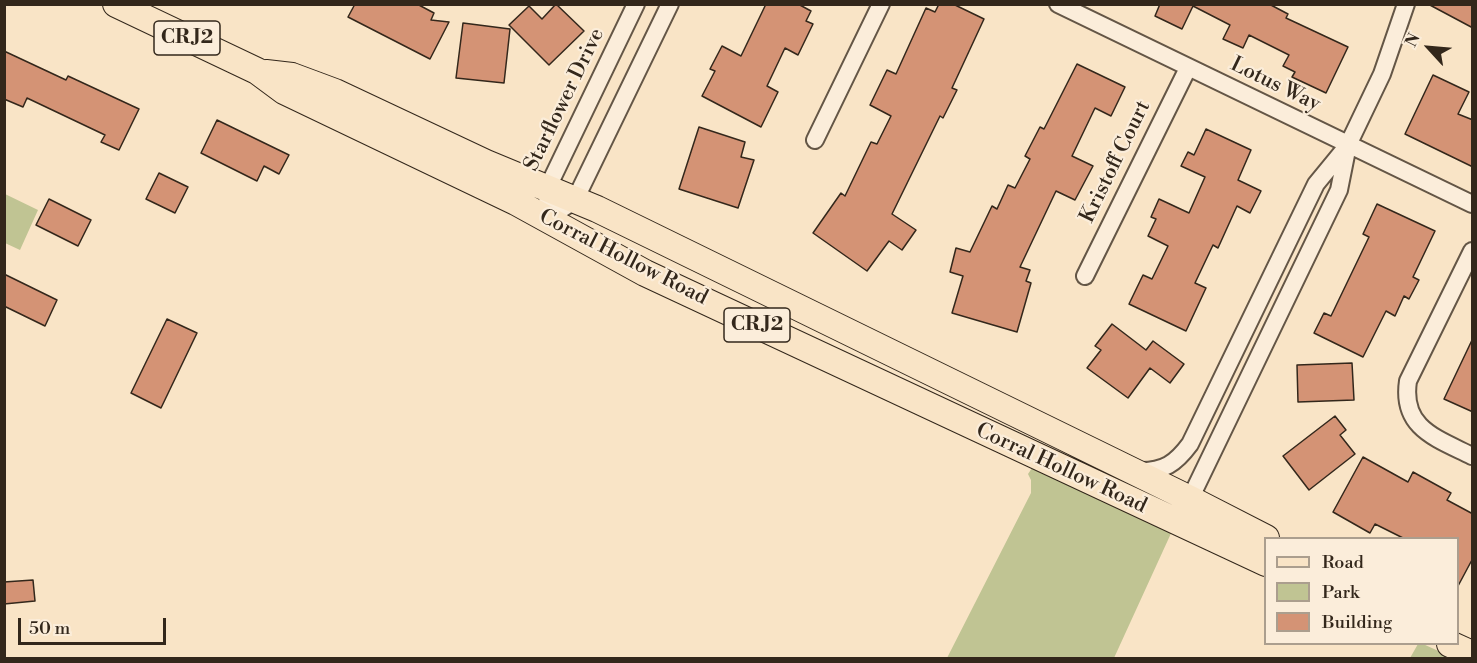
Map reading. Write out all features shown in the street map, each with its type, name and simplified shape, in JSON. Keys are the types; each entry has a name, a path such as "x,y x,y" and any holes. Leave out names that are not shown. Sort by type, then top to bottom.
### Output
{"main road":[{"name":"Corral Hollow Road","path":"116,4 257,71 284,91 548,218 645,273 1264,562"},
{"path":"257,71 292,76 335,92 486,163 575,200 1264,537"},
{"path":"1452,645 1473,654"}],"street":[{"name":"Starflower Drive","path":"548,218 547,189 636,4"},
{"path":"548,218 575,200 670,4"},
{"path":"815,140 880,4"},
{"name":"Lotus Way","path":"1058,4 1473,204"},
{"path":"1127,470 1150,471 1166,468 1176,462 1190,444 1316,184 1348,145 1382,74 1406,4"},
{"name":"Kristoff Court","path":"1085,276 1188,68"},
{"path":"921,403 973,417 1115,486 1156,502 1176,505 1190,499 1339,190 1348,145"},
{"path":"1473,251 1408,381 1406,397 1407,408 1424,429 1473,456"}],"green space":[{"path":"5,194 38,210 20,250 5,243"},
{"path":"1034,465 1173,529 1114,658 947,658 1031,493 1031,480 1028,474"},
{"path":"1417,645 1425,645 1454,658 1410,658"}],"building":[{"path":"355,4 417,4 434,13 431,20 449,22 430,59 348,17"},
{"path":"556,4 584,31 549,65 509,25 529,6 542,19"},
{"path":"766,4 798,4 811,11 806,21 813,24 798,55 785,48 767,86 778,92 761,127 702,96 715,71 710,69 722,46 741,56"},
{"path":"939,4 953,4 984,19 952,88 957,90 943,118 940,116 892,214 916,230 902,250 889,241 867,271 813,233 841,193 845,196 871,142 877,144 891,116 870,105 887,70 896,74 926,8 935,12"},
{"path":"1160,4 1269,4 1288,14 1286,18 1348,47 1326,93 1292,77 1295,72 1283,66 1289,55 1249,35 1243,48 1223,39 1230,25 1193,6 1182,29 1155,16"},
{"path":"1428,4 1473,4 1473,28"},
{"path":"463,23 510,29 504,83 456,78"},
{"path":"4,51 66,80 68,76 139,109 119,150 101,142 105,135 27,98 23,107 4,99"},
{"path":"1077,64 1125,87 1111,116 1095,108 1072,156 1093,166 1075,200 1056,191 1020,267 1030,270 1026,281 1031,283 1017,332 952,313 963,276 950,272 956,248 970,252 992,206 997,209 1008,185 1015,188 1030,159 1025,156 1040,127 1044,129"},
{"path":"1433,75 1469,92 1458,114 1473,120 1473,167 1405,134"},
{"path":"217,120 289,155 279,174 264,166 257,181 201,153"},
{"path":"699,127 745,142 741,157 754,160 738,208 679,189"},
{"path":"1206,129 1251,150 1238,180 1261,191 1250,213 1237,206 1218,248 1213,245 1195,283 1206,288 1186,331 1129,304 1143,275 1152,279 1168,246 1148,236 1156,219 1151,217 1159,199 1189,213 1205,177 1181,166 1188,152 1194,155"},
{"path":"159,173 188,187 175,213 146,199"},
{"path":"49,199 91,220 78,246 36,225"},
{"path":"1377,204 1435,231 1413,277 1419,280 1409,299 1404,296 1395,316 1386,311 1363,357 1314,333 1324,313 1331,316 1369,237 1363,234"},
{"path":"4,274 57,300 45,326 4,306"},
{"path":"167,319 197,333 161,408 131,393"},
{"path":"1112,324 1146,350 1153,341 1184,364 1170,383 1150,368 1128,398 1087,368 1101,350 1095,346"},
{"path":"1473,338 1473,412 1444,399"},
{"path":"1352,363 1354,400 1298,402 1297,365"},
{"path":"1335,416 1346,430 1340,435 1355,454 1309,490 1283,456"},
{"path":"1363,457 1408,482 1413,472 1451,493 1447,500 1473,514 1473,558 1459,584 1459,537 1401,537 1375,524 1370,533 1333,512"},
{"path":"33,580 35,601 4,604 4,582"}]}
